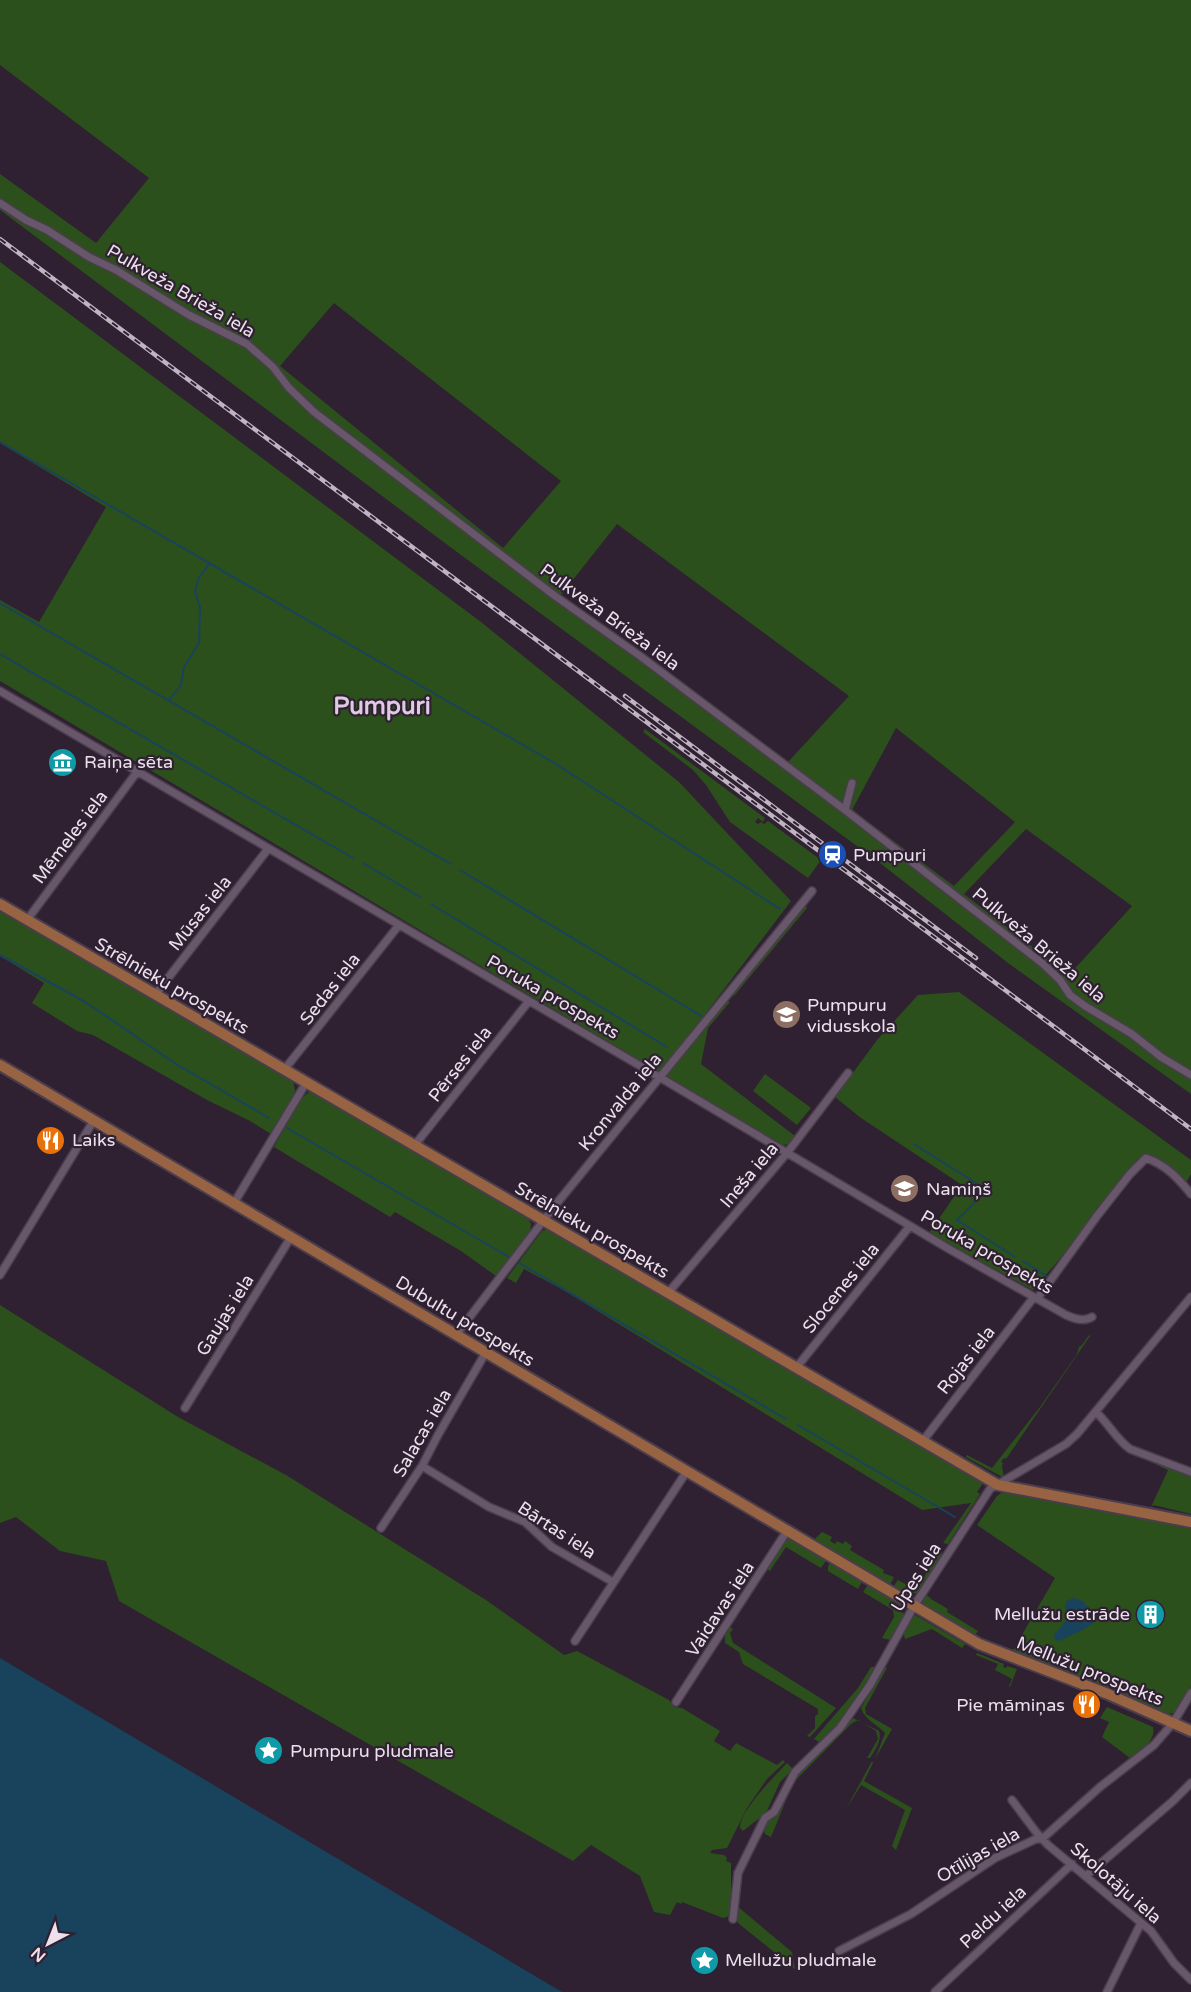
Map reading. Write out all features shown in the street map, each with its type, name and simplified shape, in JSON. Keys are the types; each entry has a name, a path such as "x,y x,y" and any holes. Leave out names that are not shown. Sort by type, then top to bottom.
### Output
{"main road":[{"name":"Strēlnieku prospekts","path":"0,904 998,1485 1191,1522"},
{"name":"Dubultu prospekts","path":"0,1065 914,1606"},
{"name":"Mellužu prospekts","path":"914,1606 979,1644 1074,1680 1191,1731"}],"street":[{"name":"Pulkveža Brieža iela","path":"0,203 189,315 247,344 273,367 289,388 314,412 555,597 640,656 845,810 1042,963 1060,980 1070,995 1191,1075"},
{"name":"Poruka prospekts","path":"1,693 1035,1298 1074,1318 1086,1320 1092,1317"},
{"name":"Mēmeles iela","path":"27,920 137,772"},
{"path":"845,810 852,783"},
{"name":"Mūsas iela","path":"155,995 268,849"},
{"name":"Kronvalda iela","path":"456,1335 543,1221 812,891"},
{"name":"Sedas iela","path":"285,1070 399,925"},
{"name":"Pērses iela","path":"414,1146 529,1000"},
{"name":"Ineša iela","path":"668,1293 787,1153 848,1073"},
{"path":"234,1203 306,1083"},
{"path":"0,1275 94,1120"},
{"name":"Rojas iela","path":"921,1442 1130,1174 1146,1158 1160,1162 1191,1194"},
{"name":"Slocenes iela","path":"796,1368 910,1226"},
{"name":"Gaujas iela","path":"185,1408 291,1237"},
{"name":"Upes iela","path":"733,1919 738,1873 765,1818 774,1812 795,1772 840,1728 870,1685 914,1606 990,1489 1066,1444 1096,1412 1191,1297"},
{"name":"Salacas iela","path":"381,1528 422,1466 486,1352"},
{"path":"1096,1412 1122,1443 1130,1449 1191,1472"},
{"name":"Bārtas iela","path":"422,1466 489,1507 525,1522 552,1546 613,1582"},
{"path":"575,1641 687,1471"},
{"name":"Vaidavas iela","path":"676,1702 787,1531"},
{"name":"Otīlijas iela","path":"839,1951 911,1914 994,1858 1036,1839 1042,1839 1100,1787 1154,1745 1173,1723 1191,1693"},
{"path":"1086,1876 1191,1783"},
{"name":"Skolotāju iela","path":"1012,1800 1042,1839 1151,1931 1174,1963 1191,1980"},
{"name":"Peldu iela","path":"935,1992 1072,1864"},
{"path":"1107,1992 1141,1923"}],"green space":[{"path":"0,0 1191,0 1191,1094 1008,963 880,863 461,555 0,210 0,174 96,243 149,178 0,65","holes":["334,303 561,481 503,548 280,366","617,524 849,696 788,762 561,595","896,728 1015,822 954,886 852,810","1026,829 1132,906 1069,975 964,894"]},
{"path":"0,262 481,622 679,782 791,901 706,1013 709,1022 727,1001 730,1002 708,1028 701,1064 795,1136 789,1144 783,1145 764,1134 0,681 0,600 39,622 106,507 0,443"},
{"path":"645,729 765,818 763,822 758,818 755,822 764,824 768,821 821,860 808,878 730,822 706,785 693,770 643,732"},
{"path":"805,906 807,908 734,996 732,994"},
{"path":"0,910 293,1081 294,1096 271,1134 93,1035 77,1031 32,1003 44,983 0,956"},
{"path":"959,992 1191,1160 1191,1174 1184,1186 1146,1158 1033,1290 929,1233 962,1185 861,1118 835,1097 877,1040 918,995"},
{"path":"765,1074 811,1108 797,1125 753,1091"},
{"path":"310,1091 528,1218 531,1224 530,1232 496,1276 461,1251 395,1212 390,1217 274,1147 300,1100"},
{"path":"548,1229 976,1477 983,1483 977,1492 980,1494 948,1544 943,1543 971,1503 922,1510 565,1291 524,1269 516,1283 507,1278 542,1231"},
{"path":"0,1305 178,1417 286,1475 486,1600 564,1655 577,1651 669,1700 674,1707 682,1708 720,1731 714,1741 730,1751 736,1743 777,1765 783,1760 785,1762 767,1779 747,1808 727,1848 712,1850 710,1853 724,1855 727,1858 726,1861 731,1863 731,1888 733,1890 731,1912 727,1917 723,1918 682,1902 681,1904 677,1902 670,1915 654,1912 640,1876 591,1845 573,1861 119,1601 106,1561 60,1551 16,1517 0,1523"},
{"path":"1089,1335 1006,1459 1004,1458 1001,1462 1004,1478 966,1457 967,1455 992,1468 1040,1407"},
{"path":"1131,1452 1191,1475 1191,1514 1154,1505 1151,1507 1168,1470"},
{"path":"1004,1491 1191,1527 1191,1687 1174,1713 1166,1714 1076,1675 1012,1652 1055,1578 977,1525 997,1496"},
{"path":"822,1532 832,1537 830,1541 835,1544 837,1541 843,1544 845,1541 852,1546 850,1550 884,1570 883,1573 894,1577 890,1585 814,1540"},
{"path":"789,1538 825,1557 821,1568 786,1547 770,1571 766,1569"},
{"path":"941,1550 942,1555 917,1593 909,1596 893,1587 898,1580 916,1590"},
{"path":"832,1562 863,1580 858,1589 828,1571 828,1566"},
{"path":"869,1583 903,1605 901,1612 905,1614 890,1640 882,1638 894,1617 893,1610 863,1592"},
{"path":"927,1595 948,1609 947,1612 978,1631 975,1635 924,1605 922,1601"},
{"path":"915,1615 965,1644 962,1648 932,1629 905,1639 903,1631"},
{"path":"730,1627 733,1629 730,1633 733,1643 836,1708 810,1737 807,1736 815,1728 815,1716 818,1714 818,1709 743,1664 739,1652 725,1643 725,1635"},
{"path":"977,1653 1004,1664 1003,1667 1017,1669 1010,1687 1012,1679 995,1670 998,1664 976,1655"},
{"path":"871,1667 876,1667 838,1728 835,1726 822,1744 814,1739 858,1688"},
{"path":"885,1667 887,1668 865,1708 866,1714 892,1729 875,1759 885,1733 868,1719 861,1708"},
{"path":"1107,1707 1153,1727 1150,1741 1130,1758 1102,1737 1109,1722 1100,1718"},
{"path":"853,1718 858,1720 851,1724 793,1783 771,1837 765,1834 764,1830 769,1819 775,1816 796,1776"},
{"path":"862,1723 879,1731 880,1735 876,1749 870,1758 867,1758 878,1739 876,1731"},
{"path":"872,1761 864,1781 912,1808 896,1850 892,1846 905,1810 861,1785 845,1811"},
{"path":"787,1763 793,1769 780,1782 766,1813 743,1831 740,1828 741,1821 746,1812"},
{"path":"737,1906 792,1952 795,1969 738,1923"}],"water":[{"path":"1075,1598 1083,1601 1096,1620 1079,1632 1059,1641 1055,1640 1054,1635 1067,1619 1066,1603"},
{"path":"0,1658 562,1992 0,1992"}],"waterway":[{"path":"0,442 556,764 780,909"},
{"path":"169,700 181,685 184,667 199,643 200,607 195,592 198,579 209,564"},
{"path":"0,603 451,864"},
{"path":"0,654 353,858"},
{"path":"363,863 420,897"},
{"path":"460,870 703,1017"},
{"path":"431,904 667,1047"},
{"path":"0,955 87,1003 176,1064 269,1118"},
{"path":"287,1128 509,1257"},
{"path":"914,1144 987,1190 957,1220 1015,1257"},
{"path":"1023,1261 1048,1277"},
{"path":"519,1263 786,1419"},
{"path":"798,1425 955,1517"}],"railway":[{"path":"0,239 1191,1129"},
{"path":"625,696 976,958"}],"place":[{"name":"Raiņa sēta","path":"63,762"},
{"name":"Pumpuri","path":"832,855"},
{"name":"Pumpuru vidusskola","path":"786,1015"},
{"name":"Laiks","path":"51,1140"},
{"name":"Namiņš","path":"905,1189"},
{"name":"Mellužu estrāde","path":"1151,1614"},
{"name":"Pie māmiņas","path":"1086,1705"},
{"name":"Pumpuru pludmale","path":"269,1751"},
{"name":"Mellužu pludmale","path":"704,1960"}],"district":[{"name":"Pumpuri","path":"382,706"}]}
